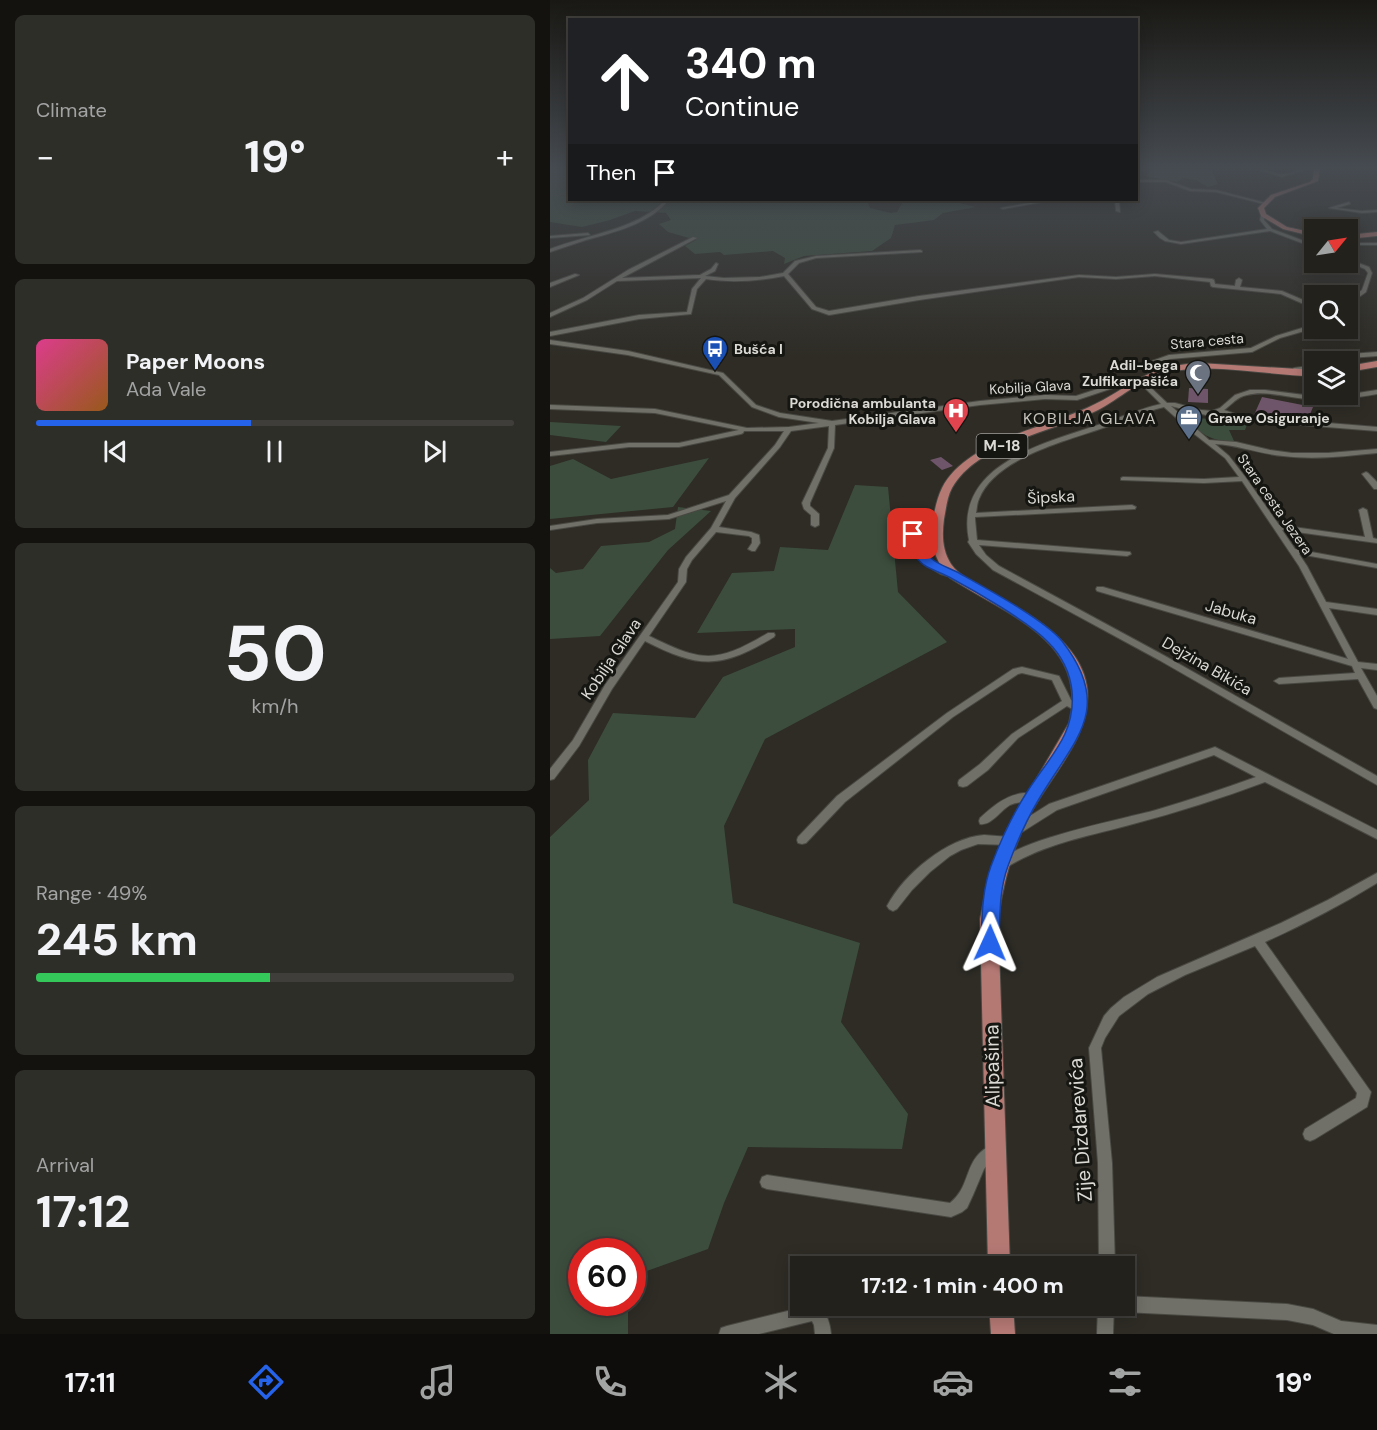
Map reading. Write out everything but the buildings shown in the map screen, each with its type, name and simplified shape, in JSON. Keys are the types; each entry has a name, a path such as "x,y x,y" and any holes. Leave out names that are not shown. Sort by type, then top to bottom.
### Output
{"main road":[{"path":"1358,236 1376,234"},
{"path":"1358,367 1376,364"},
{"name":"Stara cesta","path":"1139,382 1164,370 1192,367 1304,373"},
{"name":"Kobilja Glava","path":"950,571 938,553 936,533 947,488 958,475 972,463 1021,436 1090,410 1139,382"},
{"name":"Alipašina","path":"950,571 1030,622 1052,639 1068,658 1077,676 1072,736 1031,798 999,866 992,893 989,920 999,1256"},
{"path":"1002,1316 1003,1334"}],"street":[{"path":"550,251 608,231"},
{"path":"1156,232 1161,239 1181,243 1261,231"},
{"path":"1273,231 1304,243"},
{"path":"550,237 600,234"},
{"path":"550,315 585,299 615,280 695,238"},
{"path":"1299,241 1304,241"},
{"path":"1358,244 1376,244"},
{"path":"615,280 697,276 724,280 766,278 785,274 797,262 816,257 920,251"},
{"path":"697,276 710,272 716,264"},
{"path":"1358,264 1367,268 1370,273 1364,291 1358,296"},
{"path":"785,274 814,308 829,313 1079,276 1116,278 1155,275 1199,278 1212,281 1213,285 1282,293 1304,302"},
{"path":"550,285 577,275"},
{"path":"550,334 639,317 688,313 693,292 697,284 705,277"},
{"path":"1237,288 1239,280"},
{"name":"Stara cesta","path":"1154,374 1146,369 1154,362 1169,357 1252,350 1278,337 1304,329"},
{"name":"Kobilja Glava","path":"550,342 628,353 721,374 754,406 780,415 832,423"},
{"path":"1358,356 1376,354"},
{"name":"Stara cesta","path":"1251,371 1304,369"},
{"name":"Kobilja Glava","path":"550,454 629,445 679,445 747,430 789,429 980,402 1045,397 1081,398 1119,383 1139,382"},
{"name":"Stara cesta Jezera","path":"1139,382 1227,457 1244,479 1293,551 1376,706"},
{"path":"1220,411 1232,398 1247,393 1331,399 1376,392"},
{"path":"1127,554 972,542 971,515 975,495 980,487 1022,456 1043,445 1165,404 1199,412 1220,411 1240,418 1376,429"},
{"name":"Kobilja Glava","path":"550,407 655,411 747,430"},
{"path":"815,525 815,514 806,504 831,448 832,423"},
{"name":"Kobilja Glava","path":"550,776 576,743 608,687 682,582 683,569 689,559 714,530 732,497 778,446 789,429"},
{"path":"1207,442 1246,445 1293,455 1332,457 1376,451"},
{"path":"1366,474 1376,487"},
{"path":"1123,479 1204,481 1244,479"},
{"path":"550,528 596,520 668,517 732,497"},
{"name":"Šipska","path":"971,515 1132,507"},
{"path":"1276,527 1373,540 1363,510"},
{"path":"714,530 751,534 756,537 756,543 752,549"},
{"path":"913,534 916,549 928,562 950,571"},
{"name":"Dejzina Bikića","path":"972,542 981,555 996,568 1162,658 1376,781"},
{"path":"1293,551 1376,566"},
{"name":"Jabuka","path":"1100,589 1354,664 1376,667"},
{"path":"1323,604 1376,612"},
{"path":"644,637 695,660 716,660 746,651 771,635"},
{"path":"802,840 841,799 950,715 1016,671 1022,670 1056,678 1074,706 1015,736 963,783"},
{"path":"1279,681 1361,676"},
{"path":"893,906 913,879 952,850 968,842 1012,837 1053,807 1212,751 1219,752 1264,778 1376,835"},
{"path":"999,866 1020,852 1051,841 1118,824 1264,778"},
{"path":"984,821 1011,799 1019,796 1031,798"},
{"name":"Zije Dizdarevića","path":"1107,1256 1105,1163 1094,1048 1101,1031 1116,1012 1141,994 1189,968 1345,897 1376,877"},
{"path":"1256,939 1364,1092 1362,1102 1310,1134"},
{"path":"767,1182 951,1210 958,1208 964,1201 980,1162 994,1151"},
{"path":"1135,1305 1287,1312 1313,1317 1341,1329 1376,1333"},
{"path":"727,1334 816,1312 822,1322 823,1334"},
{"path":"1105,1334 1106,1316"}],"green space":[{"path":"893,231 891,238 872,251 804,256 784,264 785,258 773,251 724,255 720,252 695,254 685,246 696,240 668,232"},
{"path":"1181,418 1248,422 1245,430 1229,430 1234,441 1226,441 1200,432"},
{"path":"550,422 621,426 606,442 550,435"},
{"path":"709,458 673,507 550,519 550,466 573,459 611,479"},
{"path":"855,485 888,487 898,592 947,642 765,739 724,826 733,903 860,943 841,1022 908,1114 902,1149 748,1147 724,1203 708,1249 646,1271 646,1238 568,1238 568,1316 628,1316 628,1334 550,1334 550,837 589,800 588,760 613,713 695,718 723,677 795,647 795,629 697,633 732,573 774,571 780,547 828,550"},
{"path":"678,507 711,511 668,550 600,636 550,639 550,568 556,573 583,569 601,546 649,542 675,529"}],"place":[{"name":"Bušća I","path":"715,372"},
{"name":"Adil-bega Zulfikarpašića","path":"1198,396"},
{"name":"Porodična ambulanta Kobilja Glava","path":"956,434"},
{"name":"Grawe Osiguranje","path":"1189,441"}],"district":[{"name":"KOBILJA GLAVA","path":"1090,418"}],"route":[{"path":"913,534 916,549 928,562 954,575 1030,622 1052,639 1068,658 1077,676 1081,710 1078,722 1072,736 1031,798 999,866 992,893 989,920 990,943"}]}
